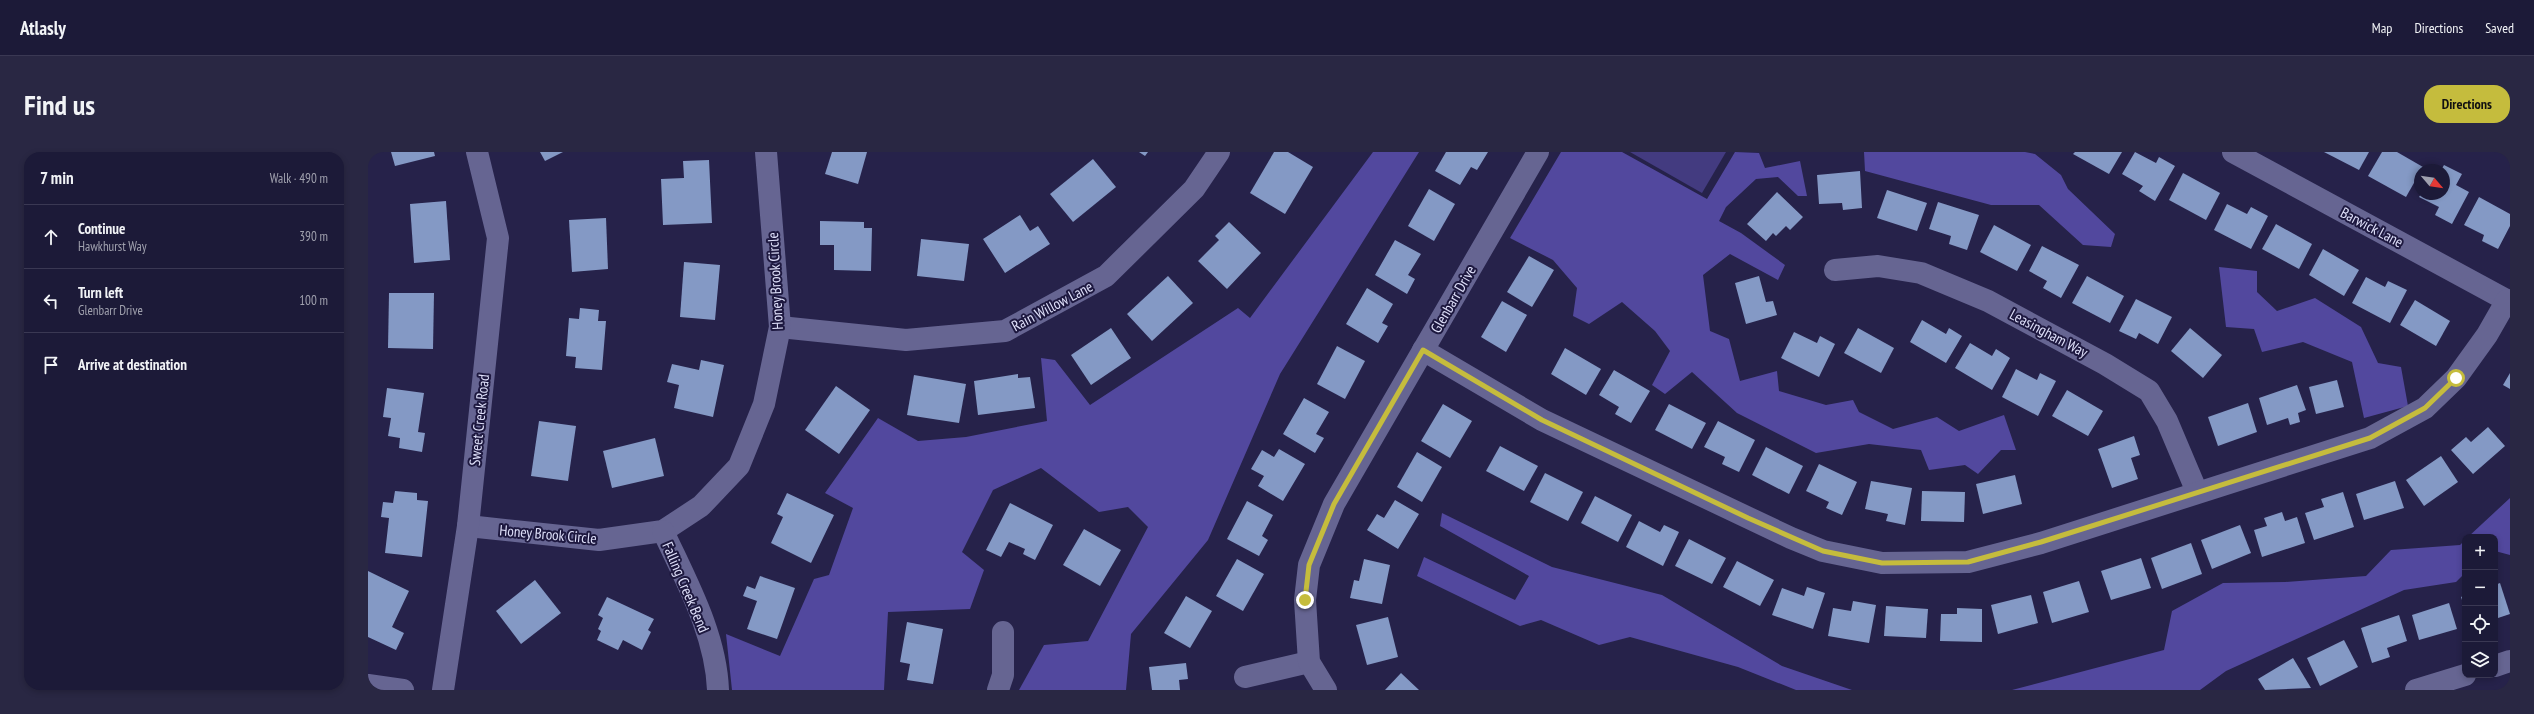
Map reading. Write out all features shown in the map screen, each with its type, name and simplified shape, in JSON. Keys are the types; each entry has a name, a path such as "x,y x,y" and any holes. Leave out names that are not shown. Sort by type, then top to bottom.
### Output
{"street":[{"name":"Sweet Creek Road","path":"444,690 468,526 498,238 477,152"},
{"name":"Honey Brook Circle","path":"468,526 599,540 663,531 702,506 740,466 764,404 780,327 766,152"},
{"name":"Rain Willow Lane","path":"780,327 906,340 1005,331 1106,276 1194,189 1219,152"},
{"name":"Glenbarr Drive","path":"1326,690 1309,662 1305,600 1309,565 1334,504 1538,152"},
{"name":"Barwick Lane","path":"2234,152 2509,301"},
{"name":"Leasingham Way","path":"1835,270 1878,266 1921,273 1988,301 2105,364 2149,391 2167,420 2197,492"},
{"path":"1423,350 1542,420 1791,538 1823,551 1882,563 1968,562 2041,542 2370,438 2425,408 2456,378 2509,301"},
{"name":"Falling Creek Bend","path":"663,531 702,618 718,674 718,690"},
{"path":"998,690 1003,675 1003,632"},
{"path":"2498,665 2510,661"},
{"path":"1245,677 1309,662"},
{"path":"2416,690 2462,676"},
{"path":"368,684 403,690"}],"shaded area":[{"path":"1373,152 1419,152 1280,374 1208,540 1131,634 1126,690 1019,690 1044,645 1088,641 1148,527 1128,507 1099,512 1041,468 993,490 962,552 984,570 970,609 888,612 884,690 732,690 726,634 780,656 814,579 829,575 853,508 825,493 878,418 918,441 966,437 1047,421 1041,358 1055,360 1090,405 1238,308 1250,318"},
{"path":"1561,152 1622,152 1707,199 1735,152 1759,153 1765,168 1800,161 1807,196 1798,196 1778,177 1756,179 1726,207 1719,221 1741,233 1785,265 1778,280 1730,254 1703,275 1710,331 1729,339 1740,381 1777,371 1779,391 1826,405 1853,400 1859,412 1893,429 1937,417 1959,431 2004,415 2016,450 2001,450 1978,474 1965,465 1929,470 1921,450 1869,444 1816,453 1737,413 1692,372 1665,394 1652,385 1670,351 1655,331 1622,302 1589,324 1573,316 1577,288 1553,260 1510,238"},
{"path":"1630,152 1726,152 1702,193"},
{"path":"1864,152 2025,152 2035,154 2061,175 2068,189 2115,234 2111,247 2083,245 2039,205 1991,205 1865,171"},
{"path":"2219,267 2257,271 2257,292 2277,311 2315,298 2361,327 2378,363 2401,367 2408,406 2364,418 2352,362 2303,342 2262,352 2254,329 2226,327"},
{"path":"2510,498 2510,555 2498,552 2498,534 2471,534"},
{"path":"1442,513 1552,567 1662,595 1782,666 1852,690 1796,690 1738,667 1630,637 1599,645 1541,620 1520,626 1417,576 1424,557 1515,600 1529,576 1440,526"},
{"path":"2462,543 2462,576 2456,582 2404,590 2226,671 2200,690 2012,690 2164,650 2172,611 2223,583 2285,582 2366,576 2391,550 2460,545"}],"building":[{"path":"391,152 434,152 435,156 395,166"},
{"path":"540,152 563,152 545,161"},
{"path":"832,152 867,152 858,184 825,174"},
{"path":"1139,152 1148,152 1145,156"},
{"path":"1274,152 1288,152 1313,167 1285,214 1250,193"},
{"path":"1446,152 1488,152 1477,170 1471,167 1460,185 1435,171"},
{"path":"2075,152 2122,152 2109,174 2073,154"},
{"path":"2135,152 2156,163 2159,157 2175,166 2155,201 2139,191 2143,186 2122,174"},
{"path":"2324,152 2369,152 2359,170"},
{"path":"2382,152 2397,152 2418,164 2414,164 2414,183 2406,197 2368,176"},
{"path":"1093,159 1116,187 1073,222 1050,194"},
{"path":"709,160 712,223 663,225 661,179 684,178 683,161"},
{"path":"2450,168 2462,174 2456,185 2469,192 2452,224 2435,215 2439,207 2425,200 2450,200"},
{"path":"1860,171 1862,208 1843,210 1842,203 1819,204 1817,175"},
{"path":"2183,173 2220,193 2206,220 2169,200"},
{"path":"1429,189 1455,204 1434,241 1408,226"},
{"path":"1887,190 1927,203 1917,231 1877,218"},
{"path":"1777,192 1803,217 1790,230 1786,226 1776,236 1773,233 1766,241 1747,224"},
{"path":"2479,197 2510,214 2510,226 2498,249 2482,241 2484,235 2464,225"},
{"path":"446,201 450,260 414,263 410,204"},
{"path":"1938,202 1979,215 1967,250 1949,244 1951,236 1929,229"},
{"path":"2227,204 2247,214 2251,207 2268,216 2251,249 2214,230"},
{"path":"1020,215 1030,231 1038,226 1050,244 1005,273 983,239"},
{"path":"606,218 608,269 572,272 569,220"},
{"path":"820,221 864,222 864,228 872,228 871,271 834,270 834,245 820,245"},
{"path":"1229,222 1261,253 1227,289 1198,261 1219,240 1215,236"},
{"path":"2276,224 2312,244 2299,269 2262,249"},
{"path":"1994,225 2031,245 2017,271 1980,252"},
{"path":"921,239 969,244 964,281 917,276"},
{"path":"1395,240 1421,254 1408,275 1415,279 1407,294 1375,275"},
{"path":"2042,246 2079,265 2061,298 2043,288 2047,281 2029,271"},
{"path":"2323,249 2359,270 2344,296 2309,275"},
{"path":"1529,256 1554,270 1532,307 1507,292"},
{"path":"684,262 720,265 715,320 680,317"},
{"path":"1168,276 1193,303 1152,341 1127,314"},
{"path":"1759,276 1766,302 1773,301 1777,315 1746,324 1735,283"},
{"path":"2087,276 2124,296 2110,323 2072,303"},
{"path":"2366,277 2385,287 2388,281 2407,290 2390,323 2352,303"},
{"path":"1367,288 1393,304 1382,323 1388,326 1378,343 1346,324"},
{"path":"389,293 434,293 433,349 388,348"},
{"path":"2136,299 2172,317 2158,344 2139,333 2136,339 2119,331"},
{"path":"2415,300 2450,321 2436,346 2400,325"},
{"path":"1502,301 1527,315 1506,352 1481,337"},
{"path":"580,308 599,310 598,321 606,321 602,370 575,368 576,357 566,356 569,318 579,319"},
{"path":"1922,320 1946,334 1949,328 1962,336 1946,363 1910,342"},
{"path":"1111,328 1131,358 1091,385 1071,355"},
{"path":"1858,328 1894,348 1881,373 1844,353"},
{"path":"2190,328 2222,355 2203,378 2171,351"},
{"path":"1794,332 1817,343 1820,336 1835,344 1819,377 1781,358"},
{"path":"1970,343 1992,356 1996,349 2010,358 1992,390 1955,368"},
{"path":"1337,346 1365,361 1345,399 1317,384"},
{"path":"1565,348 1601,369 1586,395 1551,374"},
{"path":"701,360 724,365 713,417 674,408 679,385 667,382 672,364 699,370"},
{"path":"2016,369 2037,380 2040,373 2056,381 2038,416 2002,397"},
{"path":"1614,370 1650,391 1631,423 1615,414 1619,407 1599,395"},
{"path":"2510,373 2510,389 2503,385"},
{"path":"1018,374 1018,378 1030,377 1035,408 978,415 974,381"},
{"path":"914,375 966,384 959,423 907,415"},
{"path":"2337,380 2344,407 2316,414 2309,387"},
{"path":"2297,385 2306,410 2298,413 2300,422 2290,425 2288,418 2267,425 2259,398"},
{"path":"836,386 870,410 839,454 805,430"},
{"path":"387,388 424,393 418,432 425,433 422,452 399,448 400,438 388,436 391,418 383,417"},
{"path":"2067,390 2103,411 2088,436 2052,416"},
{"path":"1304,398 1329,412 1316,434 1324,438 1315,453 1283,434"},
{"path":"2248,403 2257,432 2218,446 2208,417"},
{"path":"1443,404 1472,421 1450,458 1421,441"},
{"path":"1669,404 1706,423 1692,449 1655,430"},
{"path":"539,421 576,426 568,481 531,476"},
{"path":"1718,421 1755,440 1739,472 1722,464 1725,457 1704,447"},
{"path":"2488,427 2505,446 2473,474 2451,450 2466,437 2471,442"},
{"path":"2134,436 2140,455 2131,458 2138,479 2112,488 2098,449"},
{"path":"655,438 664,476 612,488 603,451"},
{"path":"1500,446 1538,466 1524,491 1486,471"},
{"path":"1766,447 1803,466 1789,494 1752,475"},
{"path":"1279,449 1305,464 1283,501 1258,486 1264,476 1251,469 1262,450 1274,457"},
{"path":"1417,452 1442,467 1422,502 1397,487"},
{"path":"2441,456 2458,482 2424,506 2406,480"},
{"path":"1819,464 1857,482 1842,515 1826,508 1829,502 1806,491"},
{"path":"1545,473 1583,492 1568,521 1530,502"},
{"path":"2015,475 2022,504 1983,514 1976,484"},
{"path":"1871,481 1912,488 1905,525 1886,521 1888,514 1865,509"},
{"path":"2395,481 2404,508 2364,520 2356,494"},
{"path":"395,491 417,493 417,500 428,501 422,557 385,553 389,518 381,517 383,502 393,503"},
{"path":"1922,491 1965,492 1964,522 1921,521"},
{"path":"2343,492 2354,527 2314,540 2305,513 2324,507 2321,499"},
{"path":"787,493 834,515 811,563 771,543 783,517 777,514"},
{"path":"1595,496 1632,515 1618,542 1581,523"},
{"path":"1395,500 1419,514 1398,549 1367,530 1377,514 1384,518"},
{"path":"1247,501 1273,515 1262,536 1268,540 1259,556 1227,539"},
{"path":"1010,503 1053,525 1035,560 1023,554 1025,549 1009,542 1001,557 986,550"},
{"path":"2282,512 2285,521 2297,517 2305,543 2262,557 2254,530 2267,526 2264,518"},
{"path":"1639,521 1660,532 1664,525 1679,532 1663,566 1626,547"},
{"path":"2240,525 2251,553 2212,569 2201,540"},
{"path":"1084,529 1121,550 1100,586 1063,565"},
{"path":"1689,539 1726,558 1712,584 1675,566"},
{"path":"2191,543 2202,574 2162,589 2151,558"},
{"path":"2141,558 2151,588 2111,600 2101,571"},
{"path":"1237,559 1264,574 1243,611 1216,596"},
{"path":"1364,559 1390,565 1382,604 1350,598 1354,580 1359,581"},
{"path":"1737,561 1774,580 1760,606 1723,587"},
{"path":"368,571 409,591 392,627 404,633 396,650 368,637"},
{"path":"760,576 795,588 777,639 747,629 757,601 743,596 747,586 755,589"},
{"path":"535,580 561,613 521,644 496,611"},
{"path":"2079,581 2089,612 2052,623 2043,592"},
{"path":"2500,583 2510,614 2498,618 2498,606 2498,584"},
{"path":"1807,587 1825,593 1813,629 1772,615 1782,588 1804,596"},
{"path":"2031,595 2038,623 1998,634 1991,605"},
{"path":"1186,596 1212,611 1190,648 1164,633"},
{"path":"607,597 654,619 648,630 651,632 642,650 623,640 618,650 597,640 601,631 598,629 603,618 598,615"},
{"path":"1853,601 1876,605 1869,643 1828,636 1833,608 1851,611"},
{"path":"2449,603 2457,629 2419,640 2412,615"},
{"path":"1886,606 1928,609 1926,638 1884,636"},
{"path":"1957,608 1982,609 1982,642 1940,641 1941,614 1957,614"},
{"path":"2399,615 2407,641 2387,648 2390,657 2372,663 2361,628"},
{"path":"1388,617 1398,657 1367,665 1356,625"},
{"path":"907,622 943,629 933,684 907,680 910,664 900,662"},
{"path":"2344,640 2358,667 2320,686 2307,658"},
{"path":"2293,658 2311,688 2265,690 2258,679"},
{"path":"1186,663 1188,679 1179,680 1180,690 1152,690 1149,667"},
{"path":"1401,673 1419,690 1385,690"}],"route":[{"path":"1305,600 1309,565 1334,504 1423,350 1542,420 1791,538 1823,551 1882,563 1906,562 1935,564 1968,562 2041,542 2370,438 2425,408 2456,378"}]}
